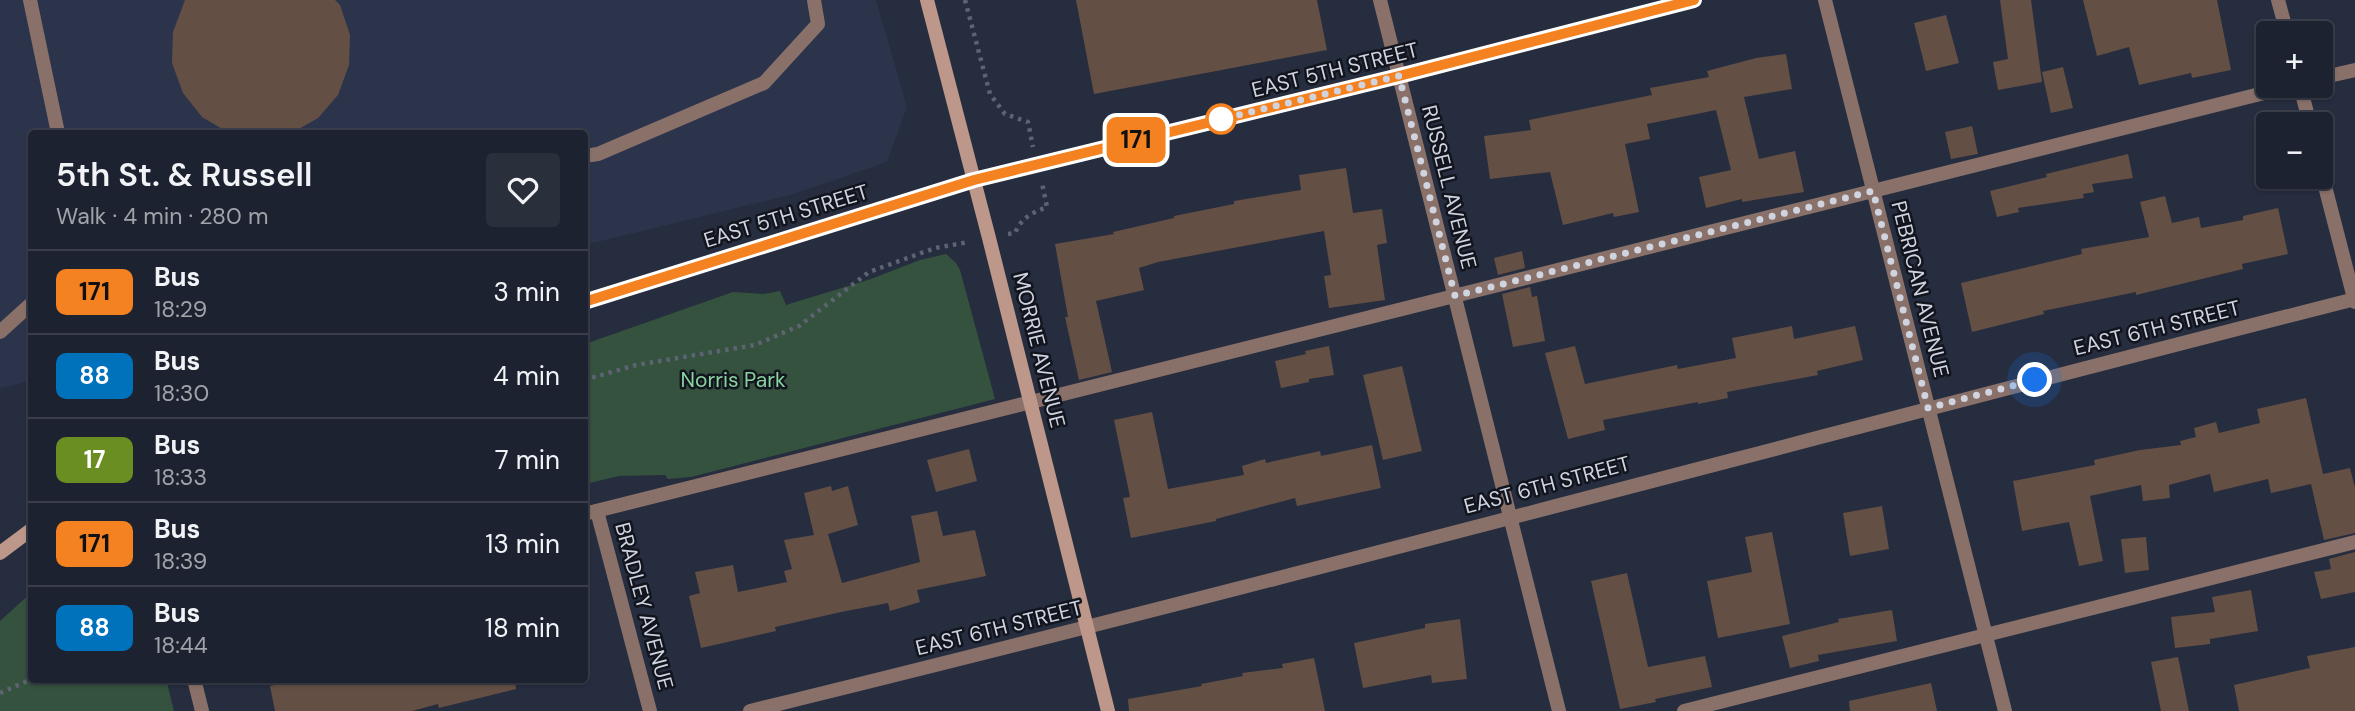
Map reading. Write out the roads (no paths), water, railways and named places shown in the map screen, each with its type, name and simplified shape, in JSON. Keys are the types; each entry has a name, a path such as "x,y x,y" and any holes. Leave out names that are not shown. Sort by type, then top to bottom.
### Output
{"street":[{"path":"30,0 57,130"},
{"path":"588,155 765,83 818,24 814,0"},
{"name":"MORRIE AVENUE","path":"926,0 989,237 1108,711"},
{"name":"RUSSELL AVENUE","path":"1380,0 1559,711"},
{"name":"EAST 5TH STREET","path":"588,301 974,180 1399,76 1694,0"},
{"name":"PEBRICAN AVENUE","path":"1825,0 2005,711"},
{"path":"2278,0 2284,21"},
{"path":"2333,76 2355,70"},
{"path":"591,513 2256,95"},
{"path":"2326,189 2355,300"},
{"name":"EAST 6TH STREET","path":"750,711 1087,628 1928,408 2355,300"},
{"path":"0,332 28,307"},
{"name":"BRADLEY AVENUE","path":"591,513 650,711"},
{"path":"0,553 28,532"},
{"path":"1684,711 2355,542"},
{"path":"195,683 202,711"}],"park label":[{"name":"Norris Park","path":"733,380"}]}
